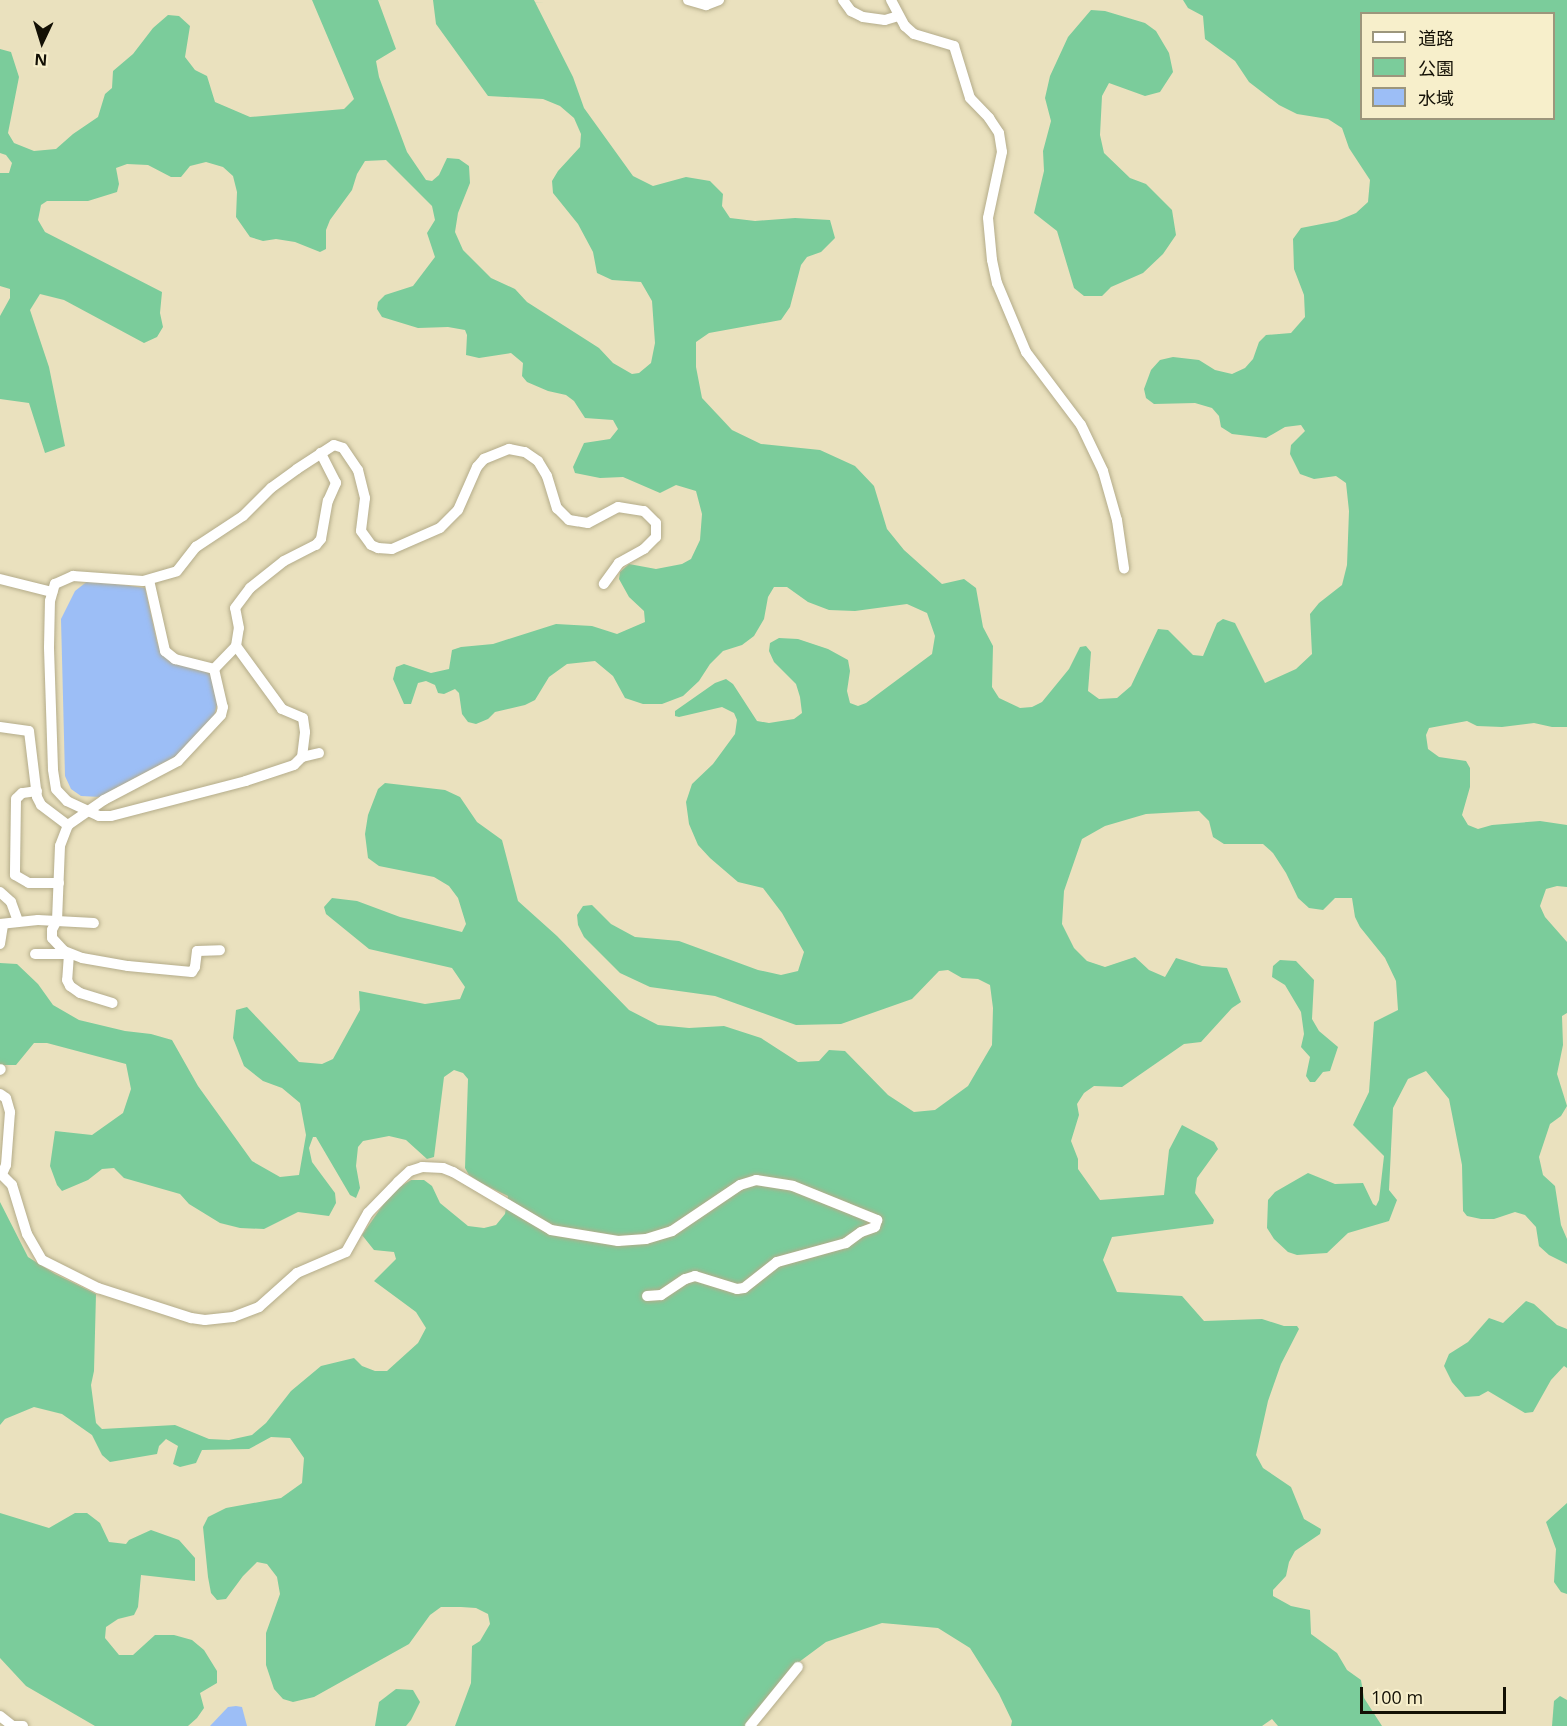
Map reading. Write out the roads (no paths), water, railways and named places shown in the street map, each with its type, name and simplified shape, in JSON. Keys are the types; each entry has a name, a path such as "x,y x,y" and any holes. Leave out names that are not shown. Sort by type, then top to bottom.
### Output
{"street":[{"path":"688,0 706,5 718,0"},
{"path":"843,0 851,10 863,17 885,20 898,16"},
{"path":"891,0 898,16 914,34 954,46 970,98 989,118 999,133 1002,152 988,218 997,283 1026,352 1081,425 1103,471 1117,520 1124,568"},
{"path":"320,753 302,757 294,765 246,781 172,799 154,807 105,816 89,811 60,796 54,780 49,647 52,592 59,581 73,576 149,580 177,571 196,547 236,522 271,488 330,447 339,446 358,470 364,498 361,531 371,545 385,549 428,535 450,521 464,500 477,467 484,459 501,451 525,452 543,468 557,508 569,520 588,523 610,510 628,507 644,511 653,517 657,531 651,544 619,563 604,584"},
{"path":"214,669 236,646 239,628 235,608 241,597 284,561 316,545 324,532 328,501 336,483 321,453"},
{"path":"0,579 52,592"},
{"path":"149,580 165,651 175,659 214,669"},
{"path":"236,646 282,709 303,718 305,732 302,757"},
{"path":"69,954 52,938 52,930 57,920 60,846 68,825 104,800 178,761 192,748 221,715 224,707 214,669"},
{"path":"0,727 29,731 41,805 68,825"},
{"path":"37,791 22,793 16,799 15,875 29,883 59,883"},
{"path":"0,892 11,902 18,921"},
{"path":"0,944 2,924 18,921 57,920 94,923"},
{"path":"35,954 69,954 128,966 192,972 197,951 220,950"},
{"path":"69,954 67,980 70,986 80,993 112,1003"},
{"path":"0,1094 6,1098 10,1112 6,1165 1,1173 12,1185 27,1234 42,1260 98,1288 191,1318 206,1320 233,1317 259,1307 297,1273 346,1252 368,1213 398,1182 410,1172 422,1167 443,1168 453,1172 551,1230 618,1240 646,1239 672,1231 740,1185 756,1180 793,1186 877,1220 875,1227 861,1232 846,1243 777,1262 744,1288 737,1289 695,1276 685,1279 660,1295 647,1296"},
{"path":"750,1726 798,1667"},
{"path":"0,1716 12,1726 23,1726"}],"water":[{"path":"89,580 145,588 157,642 162,654 210,673 218,700 214,716 176,756 100,797 81,796 71,789 65,776 61,619 75,591"},
{"path":"228,1707 242,1707 247,1726 210,1726"}]}
